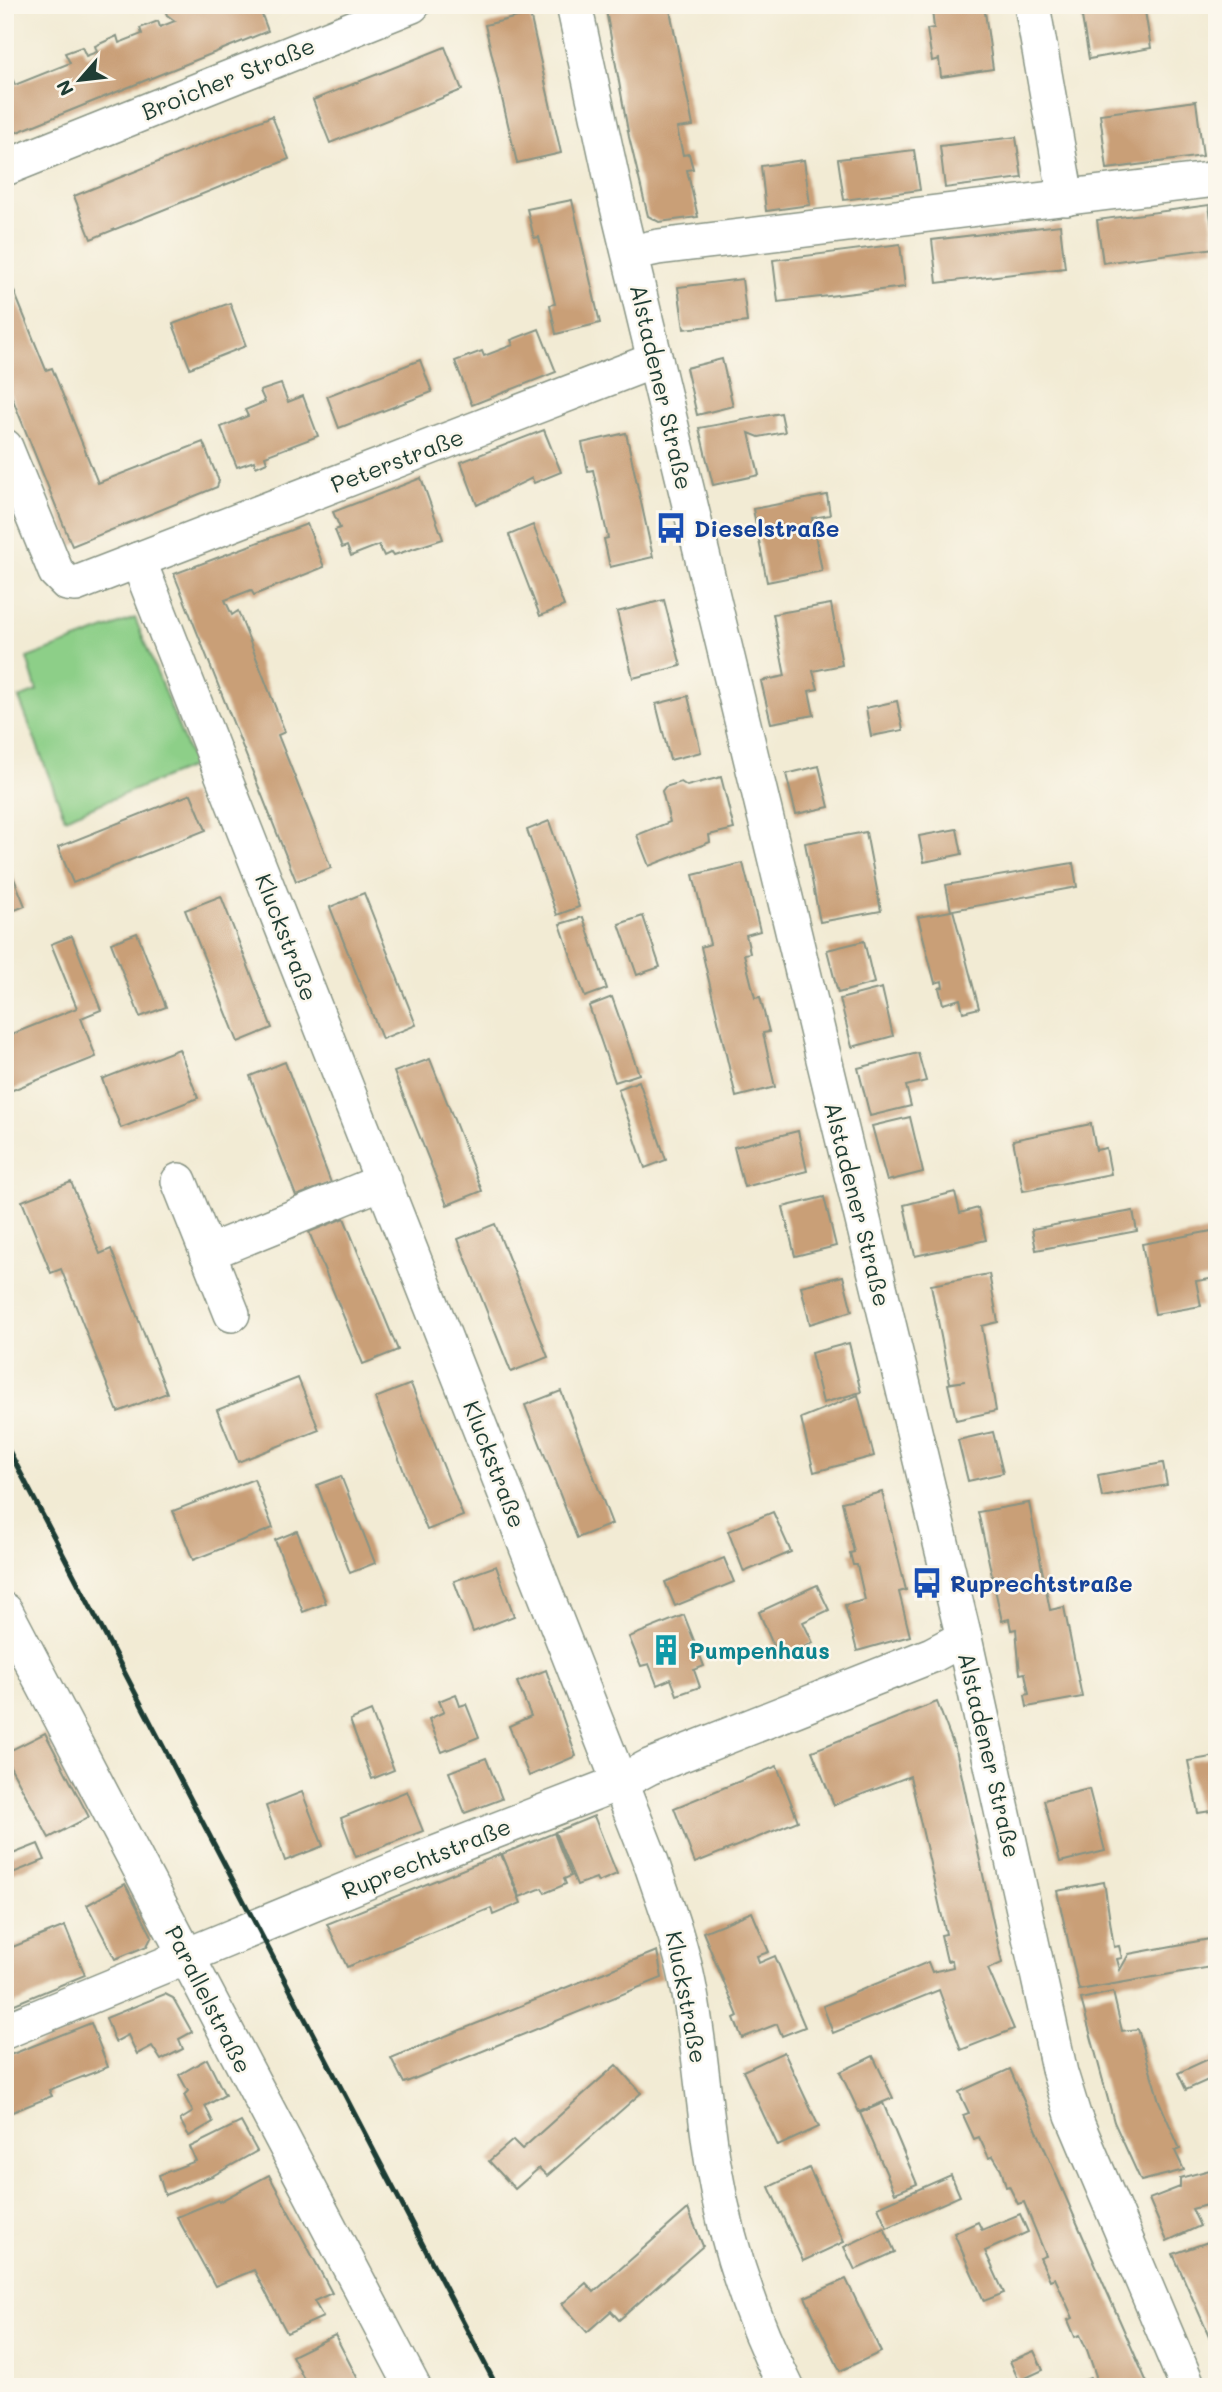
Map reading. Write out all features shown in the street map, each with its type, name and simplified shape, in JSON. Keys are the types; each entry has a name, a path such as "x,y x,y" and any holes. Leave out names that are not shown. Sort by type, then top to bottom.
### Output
{"street":[{"name":"Broicher Straße","path":"5,168 412,5"},
{"name":"Alstadener Straße","path":"574,5 595,110 964,1638 1060,2073 1073,2115 1188,2387"},
{"path":"1032,5 1066,198"},
{"path":"630,253 658,247 1217,179"},
{"name":"Peterstraße","path":"6,449 61,578 76,584 655,360"},
{"name":"Kluckstraße","path":"138,560 621,1782 676,1934 688,1980 713,2162 728,2234 745,2289 786,2387"},
{"path":"179,1181 232,1314"},
{"path":"208,1253 384,1181"},
{"name":"Parallelstraße","path":"5,1611 413,2387"},
{"name":"Ruprechtstraße","path":"5,2031 414,1862 621,1782 649,1767 932,1656 964,1638"}],"green space":[{"path":"135,618 194,766 65,818 19,698 37,691 27,658"}],"building":[{"path":"163,5 181,5 183,8 190,5 285,5 262,15 268,31 5,137 5,62 15,85 70,63 65,53 82,47 86,56 97,52 95,46 117,36 119,43 142,34 140,28 158,21 160,27 175,21 167,15"},
{"path":"605,5 669,5 693,126 677,128 683,155 689,154 693,169 687,170 698,217 659,222 648,216 629,137"},
{"path":"984,5 993,69 941,77 939,59 932,61 927,29 934,28 932,10"},
{"path":"1080,5 1144,5 1151,48 1089,59"},
{"path":"530,14 561,153 517,163 485,25"},
{"path":"445,47 462,90 330,143 313,100"},
{"path":"1196,101 1203,156 1107,169 1100,114"},
{"path":"272,116 289,159 91,239 74,196"},
{"path":"1016,137 1022,178 945,188 940,146"},
{"path":"914,150 920,190 844,200 838,159"},
{"path":"804,160 810,205 766,211 761,166"},
{"path":"572,200 600,323 556,334 550,305 555,304 539,237 534,238 527,209"},
{"path":"1209,205 1215,248 1103,263 1097,220"},
{"path":"1060,225 1065,268 937,283 932,240"},
{"path":"900,244 905,287 778,302 773,260"},
{"path":"5,269 46,370 52,368 98,483 203,442 219,481 217,487 72,546 5,380"},
{"path":"742,279 747,322 684,329 678,287"},
{"path":"230,303 246,346 190,368 173,324"},
{"path":"539,329 556,372 472,405 455,361 482,351 484,356 513,345 511,340"},
{"path":"722,359 733,406 697,415 686,368"},
{"path":"420,360 432,392 339,428 327,396"},
{"path":"281,384 288,402 303,396 318,436 265,456 267,462 256,467 254,461 237,467 221,427 248,416 245,410 265,402 260,391"},
{"path":"781,413 785,432 759,437 749,433 759,475 713,485 699,428"},
{"path":"544,430 561,472 534,483 532,478 477,505 461,462"},
{"path":"626,433 653,557 610,567 604,539 608,538 593,470 588,471 582,443"},
{"path":"421,478 443,539 384,556 379,545 351,556 347,546 342,548 335,530 340,528 333,512"},
{"path":"827,495 830,515 812,518 822,571 767,582 753,509"},
{"path":"307,524 324,567 254,595 251,590 225,600 232,615 238,611 285,732 278,735 331,868 296,881 174,574"},
{"path":"533,525 564,606 540,616 509,535"},
{"path":"664,600 681,666 633,678 617,612"},
{"path":"831,604 842,665 813,671 818,689 809,691 814,715 771,723 761,681 785,676 773,614"},
{"path":"688,696 701,752 670,760 656,704"},
{"path":"897,701 903,730 871,736 866,708"},
{"path":"819,766 829,807 796,814 786,774"},
{"path":"721,777 734,829 709,835 710,842 649,866 637,835 670,822 662,791 665,787 681,782 687,786"},
{"path":"191,794 206,830 73,883 58,847"},
{"path":"549,821 579,907 557,915 527,830"},
{"path":"957,829 962,854 924,862 919,836"},
{"path":"866,832 881,911 820,922 805,843"},
{"path":"743,863 760,931 746,935 750,953 744,954 755,998 760,997 769,1032 763,1033 775,1087 736,1097 701,947 710,944 693,875"},
{"path":"1073,863 1077,887 953,910 979,1008 963,1012 960,999 943,1004 939,988 943,987 942,981 935,983 918,917 951,911 946,885"},
{"path":"9,866 25,906 5,914 5,868"},
{"path":"364,893 416,1025 382,1039 330,907"},
{"path":"221,896 272,1028 238,1042 185,910"},
{"path":"643,916 660,967 637,975 619,924"},
{"path":"583,917 607,989 585,997 560,924"},
{"path":"137,933 166,1007 140,1017 111,943"},
{"path":"72,936 101,1010 81,1018 96,1057 5,1093 5,1037 77,1008 51,944"},
{"path":"864,941 874,983 838,993 827,950"},
{"path":"882,988 893,1036 852,1047 840,999"},
{"path":"612,997 639,1074 615,1082 589,1006"},
{"path":"179,1049 198,1098 121,1128 102,1079"},
{"path":"918,1053 926,1081 906,1086 911,1106 870,1116 858,1068"},
{"path":"430,1059 482,1191 447,1205 394,1072"},
{"path":"285,1062 331,1183 296,1196 250,1076"},
{"path":"639,1081 666,1160 645,1168 618,1089"},
{"path":"910,1117 923,1172 887,1181 872,1126"},
{"path":"1091,1124 1096,1150 1106,1148 1111,1174 1023,1191 1013,1140"},
{"path":"798,1131 807,1171 744,1187 734,1147"},
{"path":"71,1182 100,1254 111,1249 167,1393 118,1412 61,1269 51,1273 22,1201"},
{"path":"955,1192 960,1213 978,1208 986,1240 915,1256 904,1205"},
{"path":"824,1197 836,1246 795,1256 783,1207"},
{"path":"1133,1211 1137,1231 1036,1250 1032,1229"},
{"path":"344,1218 398,1350 363,1364 309,1232"},
{"path":"495,1224 548,1357 511,1372 458,1239"},
{"path":"1217,1230 1217,1278 1196,1281 1201,1306 1155,1314 1142,1244"},
{"path":"989,1274 998,1322 982,1326 996,1411 956,1420 948,1384 965,1381 950,1383 931,1285"},
{"path":"843,1276 852,1311 810,1324 801,1286"},
{"path":"849,1343 861,1392 823,1403 811,1353"},
{"path":"298,1378 319,1430 238,1462 217,1410"},
{"path":"411,1384 463,1516 427,1530 375,1398"},
{"path":"561,1391 612,1524 577,1538 525,1405"},
{"path":"858,1395 874,1456 814,1472 801,1418"},
{"path":"993,1432 1003,1473 968,1481 958,1440"},
{"path":"1163,1463 1167,1485 1102,1497 1098,1475"},
{"path":"341,1476 375,1563 350,1573 317,1485"},
{"path":"254,1479 273,1528 193,1560 173,1511"},
{"path":"882,1492 906,1590 899,1592 910,1636 857,1651 845,1605 865,1600 857,1565 853,1565 850,1553 854,1552 842,1502"},
{"path":"1029,1503 1050,1610 1064,1607 1082,1697 1027,1707 1025,1695 1029,1694 1025,1673 1020,1674 1016,1629 1011,1630 1009,1619 1002,1621 978,1512"},
{"path":"773,1512 791,1552 744,1572 728,1531"},
{"path":"297,1531 326,1603 303,1612 275,1540"},
{"path":"724,1558 734,1582 675,1606 665,1582"},
{"path":"496,1566 514,1616 473,1632 454,1581"},
{"path":"817,1585 829,1610 803,1622 813,1643 779,1659 759,1612"},
{"name":"Pumpenhaus","path":"684,1615 704,1666 694,1670 700,1687 677,1695 671,1679 657,1685 649,1664 641,1666 629,1637"},
{"path":"546,1670 576,1756 529,1776 509,1726 531,1716 517,1682"},
{"path":"456,1694 460,1706 466,1704 479,1737 442,1752 429,1719 444,1712 439,1701"},
{"path":"937,1702 957,1754 1002,1963 988,1969 1014,2029 961,2050 939,1990 833,2033 823,2006 928,1962 932,1972 953,1967 952,1960 947,1961 941,1935 946,1934 910,1776 834,1805 812,1751"},
{"path":"371,1711 394,1770 372,1779 350,1720"},
{"path":"45,1733 89,1817 49,1838 5,1757 5,1753"},
{"path":"1217,1756 1217,1810 1198,1813 1188,1761"},
{"path":"486,1758 502,1799 465,1813 449,1772"},
{"path":"777,1766 798,1821 695,1863 674,1808"},
{"path":"1089,1789 1105,1851 1060,1862 1044,1800"},
{"path":"407,1791 423,1831 356,1857 341,1818"},
{"path":"302,1792 323,1846 285,1861 266,1806"},
{"path":"594,1816 617,1874 598,1882 596,1878 577,1885 555,1832"},
{"path":"554,1833 571,1876 564,1879 566,1884 545,1893 542,1888 520,1897 502,1854"},
{"path":"38,1844 45,1860 5,1876 5,1857"},
{"path":"501,1854 521,1903 493,1915 491,1908 347,1967 327,1924"},
{"path":"1104,1882 1114,1947 1119,1946 1122,1958 1117,1959 1120,1970 1129,1954 1215,1938 1217,1966 1079,1990 1057,1891"},
{"path":"125,1884 152,1936 147,1946 115,1959 87,1905"},
{"path":"752,1912 769,1952 757,1956 759,1963 775,1956 805,2027 782,2036 777,2024 742,2038 734,2018 738,2016 703,1932"},
{"path":"65,1926 85,1975 5,2008 5,1950"},
{"path":"657,1951 662,1978 404,2083 391,2058"},
{"path":"1113,1992 1122,2031 1138,2029 1159,2101 1180,2149 1175,2151 1184,2170 1141,2181 1114,2122 1081,1999"},
{"path":"165,1994 173,1998 192,2032 179,2039 183,2049 161,2060 152,2046 137,2054 128,2035 115,2042 106,2018"},
{"path":"91,2023 108,2067 49,2090 52,2096 5,2115 5,2057"},
{"path":"784,2052 819,2127 778,2146 743,2071"},
{"path":"1217,2055 1217,2076 1186,2090 1178,2073"},
{"path":"873,2056 893,2098 859,2112 840,2072"},
{"path":"207,2059 225,2095 205,2106 213,2122 189,2136 180,2120 193,2112 184,2095 188,2091 179,2075"},
{"path":"616,2065 641,2093 547,2176 539,2168 515,2189 489,2161 513,2140 522,2149"},
{"path":"1010,2069 1149,2387 1077,2387 1076,2384 1090,2378 1094,2381 1096,2376 1087,2350 1080,2335 1075,2337 1068,2320 1073,2318 1055,2278 1050,2280 1040,2258 1046,2256 1024,2202 1018,2204 1009,2186 1006,2187 1001,2169 993,2156 989,2158 979,2137 974,2139 963,2115 969,2113 959,2092"},
{"path":"883,2103 917,2184 895,2193 860,2113"},
{"path":"241,2122 257,2151 212,2176 165,2195 159,2175 196,2161 190,2147"},
{"path":"809,2168 844,2242 803,2261 769,2187"},
{"path":"1217,2168 1217,2202 1192,2209 1200,2226 1167,2241 1149,2199 1180,2187 1180,2178"},
{"path":"269,2175 332,2293 314,2301 323,2317 287,2333 254,2270 215,2286 177,2217 218,2200 219,2202"},
{"path":"951,2175 960,2196 887,2228 878,2207"},
{"path":"688,2209 703,2246 619,2320 611,2311 587,2332 562,2304 586,2283 594,2292"},
{"path":"1020,2214 1028,2232 985,2251 1004,2293 984,2301 954,2233 978,2222 982,2230"},
{"path":"884,2228 895,2252 855,2270 844,2247"},
{"path":"1217,2239 1217,2354 1173,2254"},
{"path":"846,2279 881,2352 840,2371 805,2297"},
{"path":"335,2335 362,2387 290,2387 304,2379 292,2356"},
{"path":"1034,2351 1043,2370 1019,2381 1010,2361"}],"railway":[{"path":"5,1443 497,2387"}],"place":[{"name":"Dieselstraße","path":"671,528"},
{"name":"Ruprechtstraße","path":"927,1583"},
{"name":"Pumpenhaus","path":"666,1650"}]}
